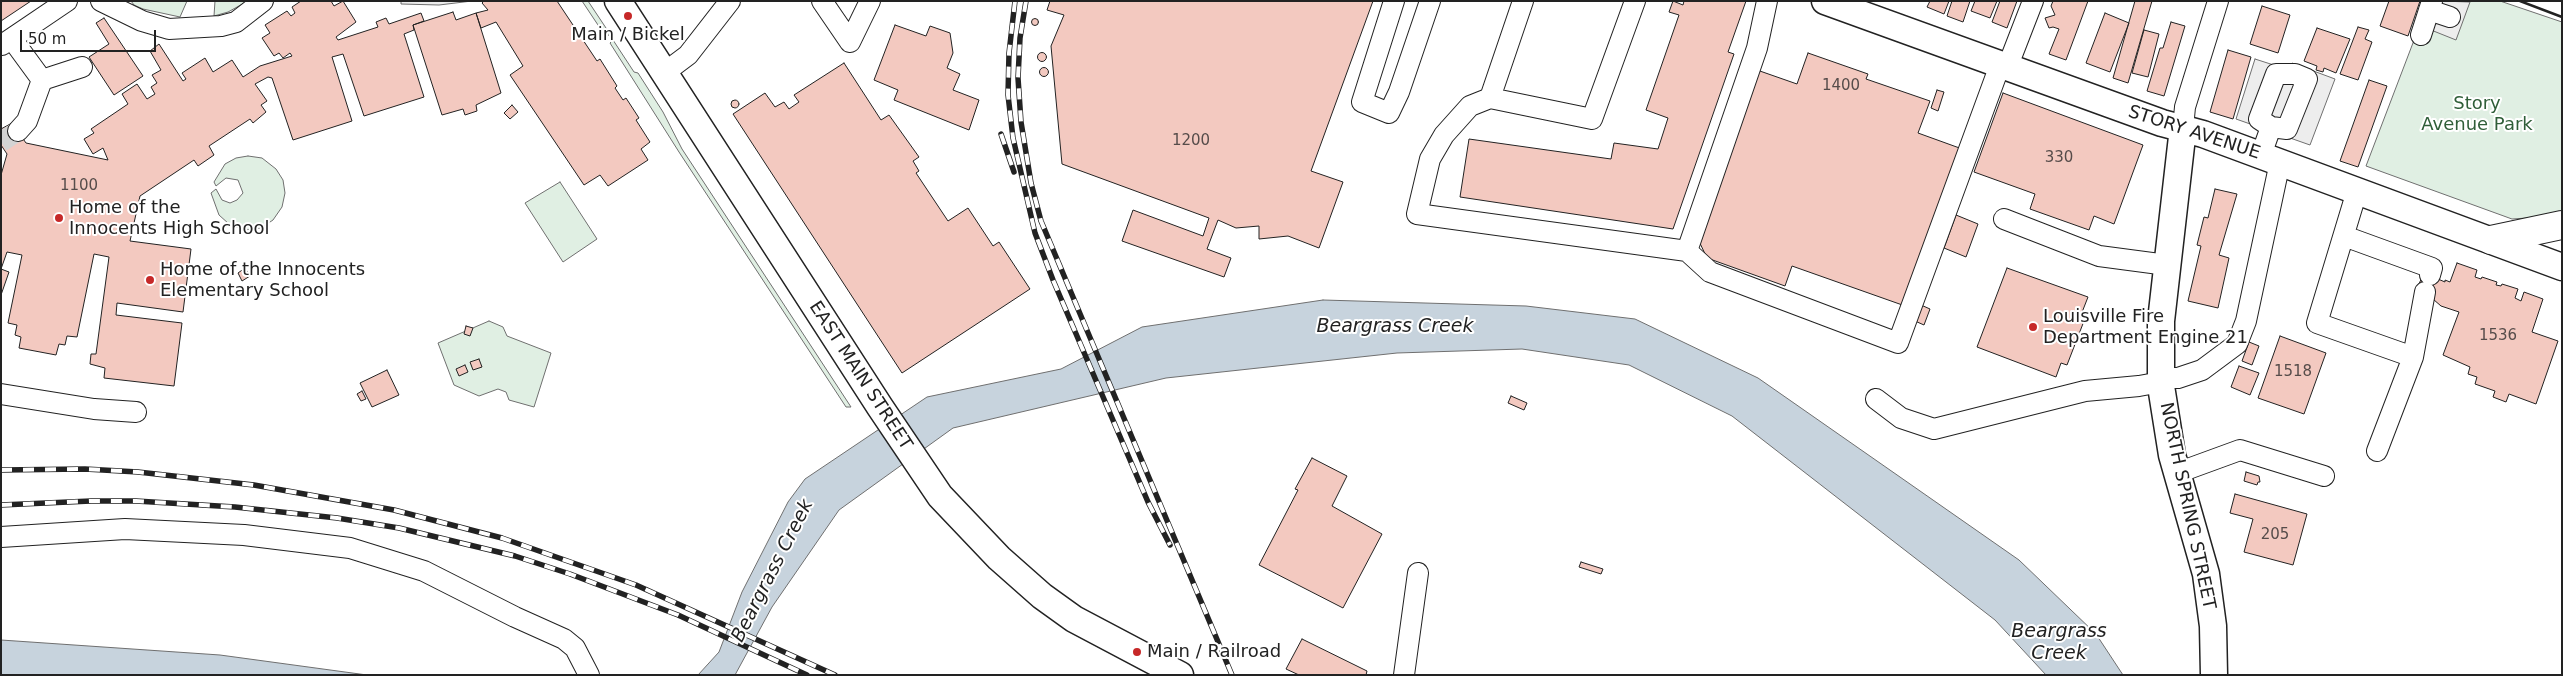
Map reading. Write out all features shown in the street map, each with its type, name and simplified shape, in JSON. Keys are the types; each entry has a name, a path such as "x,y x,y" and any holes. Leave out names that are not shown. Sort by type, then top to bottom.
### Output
{"highway":[{"path":"2491,240 2562,225"}],"main road":[{"name":"EAST MAIN STREET","path":"618,1 920,468 963,522 999,558 1042,596 1074,619 1180,675"},
{"name":"STORY AVENUE","path":"1825,1 2003,67 2270,159 2562,267"},
{"name":"NORTH SPRING STREET","path":"2183,128 2161,321 2161,380 2177,473 2206,574 2213,626 2214,675"}],"street":[{"path":"42,80 7,42 67,1"},
{"path":"101,1 142,21 169,28 221,26 236,22 263,1"},
{"path":"664,73 688,55 730,1"},
{"path":"822,1 850,42 870,1"},
{"path":"1394,1 1362,102 1389,113 1399,92 1430,1"},
{"path":"1490,98 1523,1"},
{"path":"1635,1 1592,119 1490,98 1470,106 1444,135 1430,159 1417,214 1687,251 1710,272 1898,343 2003,67 2033,1"},
{"path":"1687,251 1757,48 1767,1"},
{"path":"2183,128 2185,107 2218,1"},
{"path":"2421,35 2431,6 2450,17"},
{"path":"42,80 82,66"},
{"path":"18,131 27,121 42,80"},
{"path":"1876,399 1901,418 1934,429 2085,390 2139,386 2178,378 2202,370 2237,344 2246,321 2270,159 2271,128"},
{"path":"2357,191 2317,324 2413,357"},
{"path":"2004,219 2099,256 2167,265"},
{"path":"2344,236 2432,268 2427,283 2413,357 2377,452"},
{"path":"1,394 94,409 136,412"},
{"path":"2177,473 2240,450 2324,476"},
{"path":"1,537 125,529 244,535 350,548 424,571 515,618 564,639 574,648 589,675"},
{"path":"1404,675 1418,572"}],"green space":[{"path":"131,1 187,1 180,17 143,9 134,5"},
{"path":"215,1 248,1 228,12 214,16"},
{"path":"582,1 588,1 610,34 606,37"},
{"name":"Story Avenue Park","path":"2429,1 2500,1 2562,22 2562,214 2558,216 2512,219 2366,166"},
{"path":"613,40 634,72 638,73 663,112 682,149 851,407 846,407 679,152 610,43"},
{"path":"248,156 262,158 276,169 283,180 285,193 282,207 273,220 261,228 245,230 229,224 219,215 211,193 216,189 222,200 230,203 237,200 243,193 238,180 226,178 216,186 214,182 225,164 236,158"},
{"path":"560,182 597,239 563,262 525,203"},
{"path":"489,321 503,327 507,336 551,353 534,407 509,400 506,392 498,389 479,396 454,385 438,343"}],"shaded area":[{"path":"401,1 472,1 439,5 401,4"},
{"path":"2441,1 2470,2 2456,40 2431,30"},
{"path":"2255,59 2283,68 2290,67 2292,63 2335,79 2310,145 2236,119"}],"water":[{"name":"Beargrass Creek","path":"1323,300 1526,306 1635,319 1758,378 2019,560 2096,634 2123,675 2046,675 1995,620 1732,416 1629,365 1522,349 1397,353 1166,378 953,428 839,510 772,607 735,675 698,675 719,652 742,592 788,502 805,479 927,397 1061,369 1142,327"},
{"path":"1,640 220,655 367,675 1,675"}],"building":[{"path":"1,1 31,1 1,21"},
{"path":"301,1 331,1 334,6 343,1 356,22 336,37 338,40 378,27 376,22 386,18 389,24 421,13 424,21 413,25 414,30 404,34 424,97 364,116 343,54 332,57 352,121 293,140 272,78 268,77 255,84 267,101 261,105 266,112 253,123 250,119 209,146 214,155 198,166 194,160 140,196 130,241 191,249 183,312 117,303 116,315 182,323 174,386 104,378 105,368 90,364 91,354 96,354 109,257 94,254 77,337 67,336 65,345 59,344 56,355 19,348 21,337 15,335 17,325 8,323 22,255 7,252 1,269 1,175 7,154 1,145 1,129 12,123 26,143 108,160 103,148 93,154 84,139 94,133 91,129 128,104 122,94 137,84 147,99 155,94 151,87 157,83 152,75 161,70 150,51 159,44 183,81 186,79 182,73 205,58 213,72 232,60 243,77 260,66 292,56 290,53 283,58 279,53 274,56 262,38 270,33 265,25 287,11 291,16 295,13 292,7"},
{"path":"484,1 557,1 597,61 600,59 617,86 615,88 623,100 626,98 639,118 636,120 650,142 641,149 648,160 608,186 600,175 584,185 510,75 523,66 496,22 481,28 476,13 488,10 482,3"},
{"path":"1050,1 1373,1 1311,171 1343,182 1319,248 1288,236 1259,239 1259,226 1236,228 1218,220 1207,249 1231,258 1224,277 1122,241 1133,210 1203,236 1209,218 1062,164 1051,46 1064,15 1047,10"},
{"path":"1673,1 1683,5 1684,1 1746,1 1728,52 1734,54 1673,229 1460,197 1469,139 1611,159 1614,143 1658,149 1668,118 1646,110 1679,15 1669,12"},
{"path":"1930,1 1949,1 1944,14 1927,7"},
{"path":"1952,1 1970,1 1963,22 1947,16"},
{"path":"1975,1 1997,1 1990,18 1971,11"},
{"path":"2000,1 2017,1 2007,28 1992,22"},
{"path":"2053,1 2088,1 2066,60 2049,54 2059,29 2049,28 2045,18 2055,15 2051,6"},
{"path":"2135,1 2152,1 2128,83 2113,78"},
{"path":"2389,1 2420,1 2408,36 2380,26"},
{"path":"2262,6 2290,15 2278,53 2250,44"},
{"path":"453,12 456,20 476,13 501,93 476,105 477,111 465,115 463,109 442,115 413,25"},
{"path":"2105,13 2129,23 2110,72 2086,63"},
{"path":"104,18 143,76 114,95 89,57 109,44 96,23"},
{"path":"1035,18 1039,22 1035,26 1031,22"},
{"path":"2171,22 2185,26 2164,96 2147,91 2160,48 2163,48"},
{"path":"895,25 926,36 930,26 950,33 953,53 947,68 960,74 953,90 979,100 969,130 894,100 898,90 874,80"},
{"path":"2358,27 2369,30 2365,39 2372,42 2358,80 2340,74"},
{"path":"2317,28 2350,39 2336,73 2324,68 2323,72 2316,70 2317,66 2304,61"},
{"path":"2144,30 2159,34 2148,77 2132,73"},
{"path":"2228,50 2251,57 2233,119 2210,112"},
{"path":"1042,52 1047,57 1042,62 1037,57"},
{"path":"1808,53 1868,74 1866,79 1930,101 1918,133 1965,150 1908,307 1792,266 1785,286 1707,258 1697,237 1757,70 1797,84"},
{"path":"844,63 881,120 889,115 919,157 913,161 919,171 916,173 948,221 968,208 993,246 999,242 1030,289 902,373 733,114 765,93 775,107 784,102 789,109 799,102 794,95"},
{"path":"1044,67 1049,72 1044,77 1039,72"},
{"path":"2369,80 2387,86 2358,167 2340,161"},
{"path":"1937,90 1944,92 1938,111 1931,108"},
{"path":"2003,93 2143,145 2114,224 2094,216 2089,230 2030,209 2035,194 1974,172"},
{"path":"735,100 739,104 735,108 731,104"},
{"path":"512,105 518,112 510,119 504,113"},
{"path":"2215,189 2237,194 2219,255 2229,258 2218,308 2188,301 2201,246 2197,245 2204,217 2208,218"},
{"path":"1956,215 1978,224 1966,257 1944,248"},
{"path":"2457,263 2477,270 2475,277 2481,279 2482,277 2497,282 2496,285 2501,286 2502,284 2518,289 2515,298 2521,301 2524,292 2543,299 2532,332 2558,341 2536,404 2509,394 2506,402 2493,397 2495,391 2475,384 2477,377 2468,374 2470,367 2443,355 2459,312 2441,306 2418,286 2424,273 2445,282 2445,280 2450,282"},
{"path":"245,268 250,276 242,281 238,273"},
{"name":"Louisville Fire Department Engine 21","path":"2007,268 2088,297 2079,320 2084,321 2067,365 2061,363 2056,377 1977,347"},
{"path":"1,269 9,272 1,295"},
{"path":"1921,305 1930,309 1924,325 1915,321"},
{"path":"466,326 473,328 470,336 464,334"},
{"path":"2280,336 2326,353 2304,414 2258,398"},
{"path":"2249,342 2259,346 2252,365 2242,361"},
{"path":"479,359 482,367 473,370 470,362"},
{"path":"465,365 468,372 459,376 456,369"},
{"path":"2239,366 2259,373 2250,395 2231,387"},
{"path":"387,370 399,395 372,407 360,383"},
{"path":"362,391 366,399 361,401 357,394"},
{"path":"1511,396 1527,403 1524,410 1508,403"},
{"path":"1312,458 1347,476 1332,506 1382,534 1343,608 1259,565 1298,490 1295,489"},
{"path":"2246,472 2259,476 2260,482 2257,485 2244,481"},
{"path":"2235,494 2307,514 2293,565 2244,552 2253,519 2230,513"},
{"path":"1581,562 1603,569 1601,574 1579,567"},
{"path":"1302,639 1367,671 1366,675 1299,675 1286,669"}],"tunnel":[{"path":"1,142 18,131"}],"railway":[{"path":"1015,1 1009,53 1008,95 1013,138 1035,233 1053,280 1148,502 1170,545"},
{"path":"1026,1 1020,38 1018,78 1021,122 1031,183 1041,221 1232,675"},
{"path":"1001,134 1014,172"},
{"path":"1,470 85,469 138,472 254,485 394,510 502,538 636,585 835,675"},
{"path":"1,505 136,501 235,507 337,518 399,528 515,556 570,574 678,615 807,675"}],"wall":[{"path":"2520,1 2562,17"}],"place":[{"name":"Main / Bickel","path":"628,16"},
{"name":"Home of the Innocents High School","path":"59,218"},
{"name":"Home of the Innocents Elementary School","path":"150,280"},
{"name":"Louisville Fire Department Engine 21","path":"2033,327"},
{"name":"Main / Railroad","path":"1137,652"}]}
